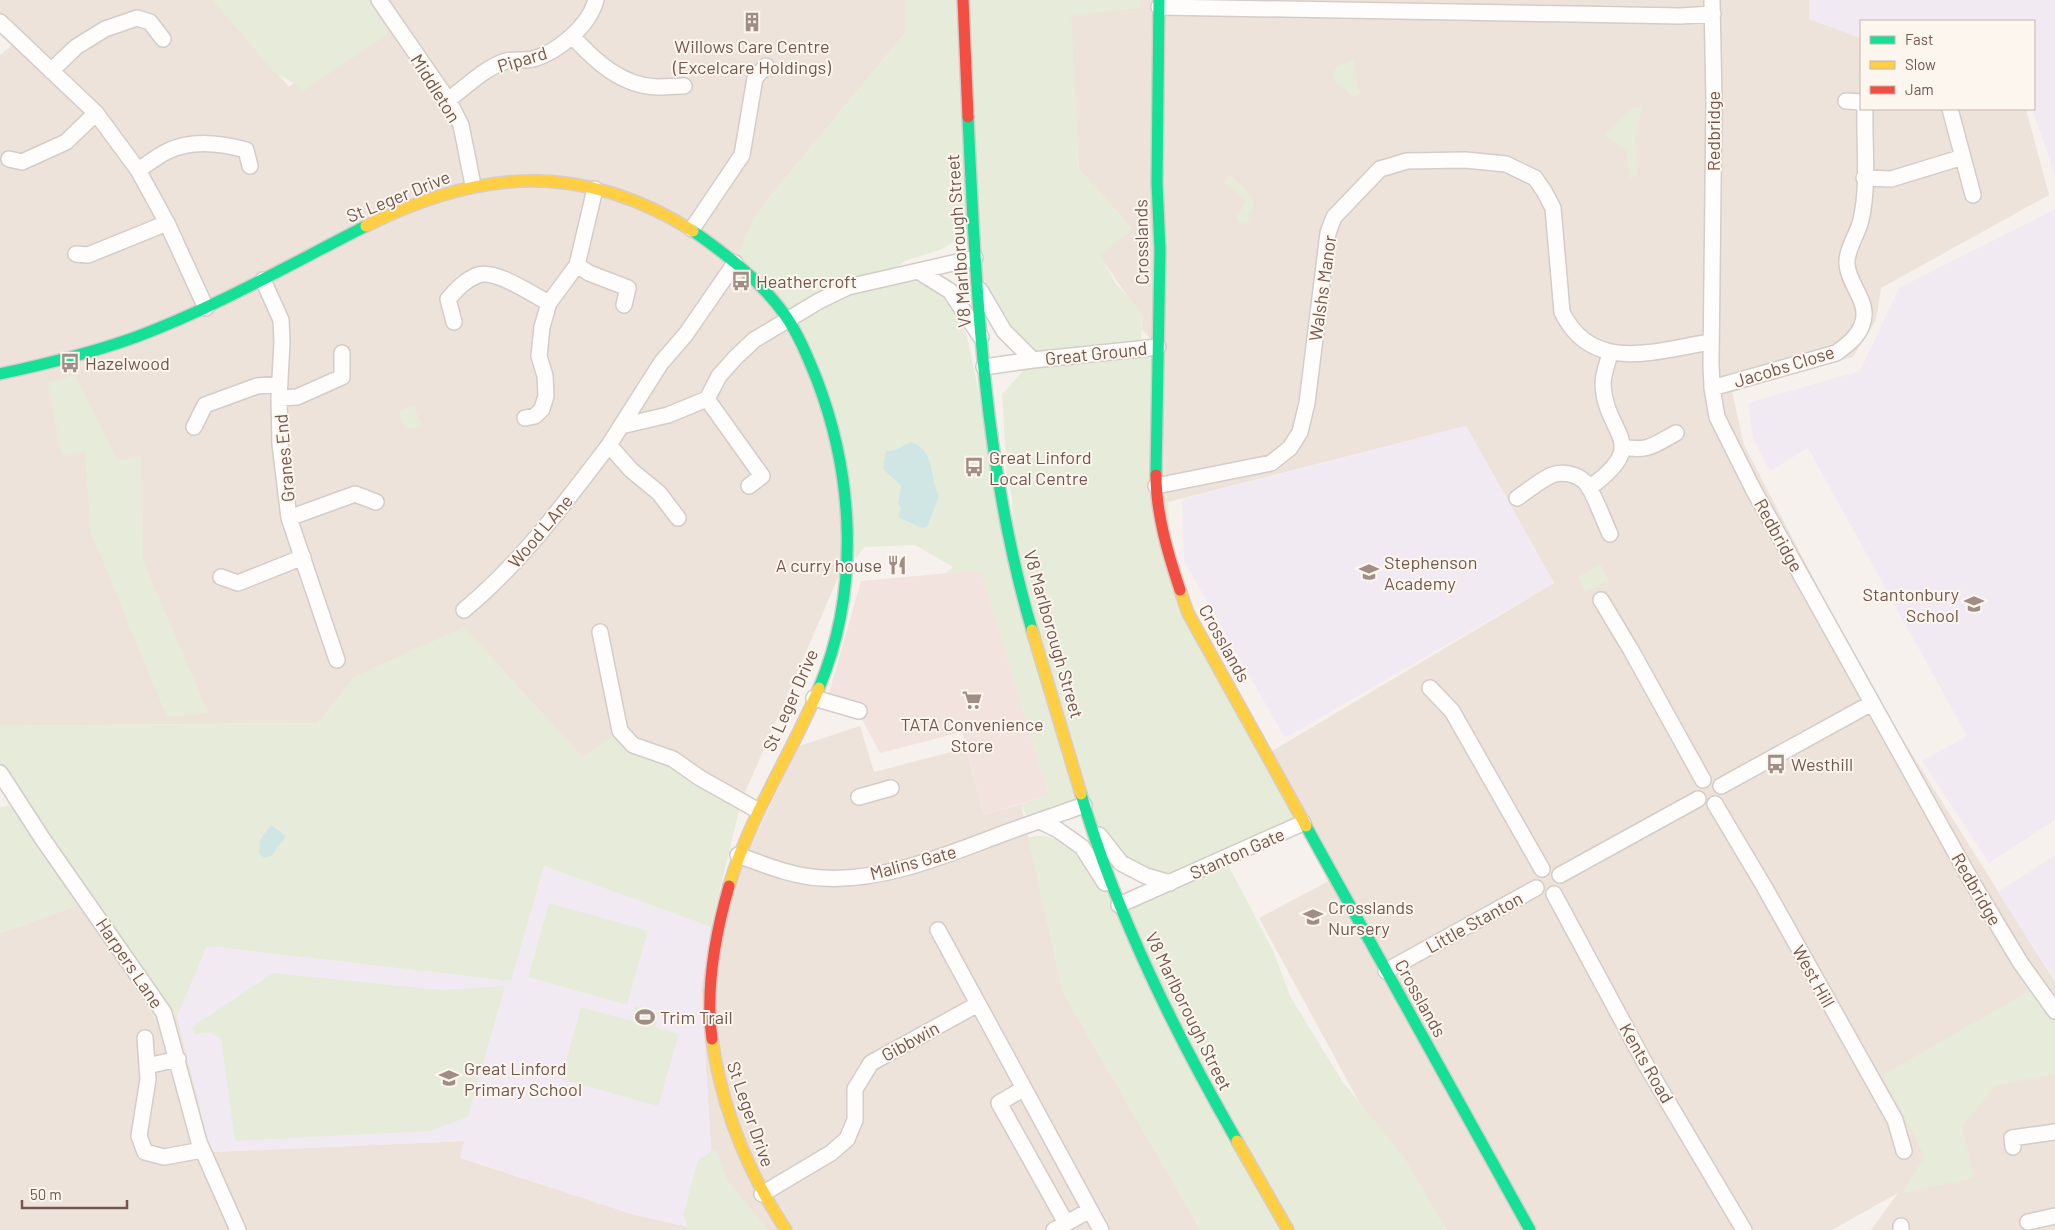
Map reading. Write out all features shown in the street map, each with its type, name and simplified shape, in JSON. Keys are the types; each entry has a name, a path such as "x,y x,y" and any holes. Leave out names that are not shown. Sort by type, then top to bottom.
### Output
{"street":[{"name":"Middleton","path":"379,0 448,100 461,125 473,185"},
{"name":"Pipard","path":"448,100 488,70 507,61 528,60 551,52 572,36 584,21 596,0"},
{"name":"V8 Marlborough Street","path":"963,0 976,258 984,367 999,488 1007,532 1024,602 1084,805 1118,903 1153,982 1201,1078 1288,1230"},
{"path":"1159,3 1434,6 1680,16 1712,7"},
{"name":"Crosslands","path":"1159,3 1157,183 1160,250 1156,486 1164,535 1172,566 1188,613 1530,1230"},
{"name":"Redbridge","path":"1712,7 1711,342 1712,388 1717,417 1753,489 1972,882 2020,962 2055,1011"},
{"path":"51,70 76,47 98,33 137,18 150,22 163,39"},
{"path":"0,22 96,113 138,170 167,223 206,308"},
{"path":"572,36 610,72 622,78 655,87 684,86"},
{"path":"692,229 742,155 755,78 766,66"},
{"path":"1846,101 1860,102"},
{"name":"Jacobs Close","path":"1712,388 1836,353 1851,342 1862,324 1863,302 1848,274 1847,260 1861,222 1864,178 1864,110"},
{"path":"1950,110 1973,195"},
{"path":"9,159 22,162 66,142 96,113"},
{"path":"138,170 169,150 197,143 224,144 246,150 250,166"},
{"path":"1864,178 1892,179 1963,157"},
{"name":"Walshs Manor","path":"1156,486 1270,463 1290,448 1300,432 1307,403 1328,233 1334,217 1380,169 1407,161 1465,160 1506,164 1535,178 1553,208 1562,312 1568,324 1579,336 1594,346 1610,353 1631,354 1711,342"},
{"name":"St Leger Drive","path":"0,374 117,344 206,308 370,223 438,194 473,185 511,180 557,182 595,189 648,208 692,229 714,244 764,290 788,319 806,355 827,406 842,462 846,507 847,557 841,616 829,662 814,698 757,810 738,855 724,902 712,964 711,1034 716,1073 736,1134 762,1194 786,1230"},
{"path":"525,418 535,416 542,409 546,396 545,376 539,356 542,327 549,303 577,264 595,189"},
{"path":"76,254 88,255 167,223"},
{"path":"621,426 668,414 707,399 719,376 734,358 754,340 788,319 848,287 884,277 976,258"},
{"name":"Wood LAne","path":"464,610 490,588 543,532 609,446 661,363 686,334 736,263"},
{"path":"577,264 589,273 628,288 624,305"},
{"path":"918,271 950,291 982,338"},
{"path":"454,322 448,299 463,283 480,274 499,277 549,303"},
{"name":"Granes End","path":"263,280 282,320 280,444 289,518 337,660"},
{"name":"Great Ground","path":"978,287 1004,331 1033,360"},
{"name":"Great Ground","path":"984,367 1158,347"},
{"name":"Granes End","path":"194,427 205,405 257,386 297,397 342,377 342,353"},
{"path":"1589,488 1615,466 1621,457 1621,436 1606,400 1603,382 1610,353"},
{"path":"707,399 762,476 749,486"},
{"path":"1622,447 1637,450 1647,449 1676,434"},
{"path":"609,446 631,470 659,493 678,518"},
{"path":"1517,498 1550,475 1560,472 1584,481 1610,534"},
{"name":"Granes End","path":"289,518 354,494 376,502"},
{"path":"221,577 238,583 303,557"},
{"path":"1601,600 1636,658 1703,780"},
{"path":"600,632 620,731 624,736 639,748 673,759 700,778 757,810"},
{"path":"1430,688 1452,711 1542,869"},
{"path":"814,698 859,711"},
{"path":"1722,786 1872,703"},
{"name":"Harpers Lane","path":"0,773 42,838 164,1013 202,1150 232,1222 238,1230"},
{"path":"1703,780 1712,779 1722,786"},
{"path":"1698,799 1697,790 1703,780"},
{"path":"1698,799 1708,805 1715,804 1721,798 1722,786"},
{"path":"859,797 891,788"},
{"path":"1560,874 1698,799"},
{"name":"West Hill","path":"1715,804 1765,888 1895,1120 1904,1151"},
{"name":"Malins Gate","path":"738,855 796,874 842,879 884,872 928,860 1084,805"},
{"path":"1040,821 1058,830 1082,847 1118,903"},
{"name":"Stanton Gate","path":"1118,903 1170,883 1303,823"},
{"name":"Stanton Gate","path":"1090,824 1121,863 1146,876 1170,883"},
{"path":"1550,868 1560,874 1561,888 1554,894 1546,895 1536,888 1536,875 1542,869 1550,868"},
{"name":"Little Stanton","path":"1386,970 1536,888"},
{"name":"Kents Road","path":"1554,894 1646,1065 1744,1230"},
{"path":"938,930 1101,1230"},
{"name":"Gibbwin","path":"762,1194 831,1153 847,1139 855,1120 855,1089 871,1062 978,1004"},
{"path":"145,1038 148,1079 139,1136 145,1152 164,1157 202,1150"},
{"path":"147,1066 178,1059"},
{"path":"1023,1089 1000,1103 1060,1227 1090,1210"},
{"path":"2013,1147 2012,1138 2055,1132"},
{"path":"2028,1222 2055,1216"}],"shaded area":[{"path":"0,0 214,0 289,87 381,6 379,0 906,0 906,32 756,214 764,290 827,406 847,557 741,802 582,757 464,628 355,677 318,723 0,726 0,55 19,39 0,22"},
{"path":"1139,0 1809,0 1809,19 1860,38 1860,110 2026,110 2049,195 1881,288 1876,320 1853,357 1732,391 1744,445 1870,687 2055,982 2055,1230 1871,1230 1898,1193 1832,1230 1447,1230 1431,1209 1365,1113 1259,918 1334,878 1267,754 1554,583 1466,426 1164,503 1158,347 1142,330 1143,319 1099,255 1132,229 1079,169 1070,14 1140,8"},
{"path":"1809,0 2055,0 2055,175 2032,110 2035,110 2035,20 1860,20 1860,38 1809,19"},
{"name":"Stantonbury School","path":"2055,209 2055,820 1989,863 1922,761 1967,736 1808,448 1770,471 1753,439 1748,403 1860,371 1899,288"},
{"name":"Stephenson Academy","path":"1466,426 1554,583 1285,738 1184,561 1182,499"},
{"path":"911,442 925,451 931,465 939,496 927,527 922,528 898,517 901,508 898,503 901,486 883,468 886,451 896,450"},
{"path":"981,570 1049,795 984,815 962,732 880,753 852,701 829,693 861,581"},
{"path":"860,726 874,772 966,748 984,815 1021,804 1063,992 1201,1230 716,1230 701,988 711,927 799,746"},
{"path":"271,825 286,836 271,856 264,858 259,853 260,840"},
{"path":"2055,855 2055,982 1998,892"},
{"name":"Great Linford Primary School","path":"544,866 711,927 701,988 716,1230 703,1230 635,1215 460,1157 464,1141 211,1152 177,1016 207,946 511,981"},
{"path":"84,903 155,1019 177,1016 211,1152 465,1141 461,1158 635,1215 703,1230 0,1230 0,933"}],"green space":[{"path":"213,0 371,0 388,34 301,92 297,85 274,72"},
{"path":"906,0 1139,0 1140,8 1071,15 1079,169 1132,229 1100,255 1116,284 1133,302 1143,319 1140,348 1158,347 1172,566 1303,823 1225,859 1273,951 1290,996 1342,1081 1406,1160 1446,1230 1201,1230 1063,992 1028,838 1044,836 1056,839 1067,845 1094,871 1117,901 1169,883 1121,863 1084,806 1030,824 1021,804 1049,795 981,571 946,573 953,567 915,545 864,547 857,557 847,557 846,507 806,355 735,263 756,214 906,32","holes":["967,234 1004,331 1033,360 1002,394 1007,477 1012,496 1013,539 999,489 967,336 961,322 952,306 934,287 927,284 885,277 905,261 942,249"]},
{"path":"1354,60 1356,82 1360,93 1354,97 1333,79 1333,73 1338,66"},
{"path":"1642,106 1635,137 1637,174 1630,179 1626,150 1604,135 1632,107"},
{"path":"1230,175 1252,196 1253,210 1250,215 1248,214 1249,221 1245,223 1239,223 1236,219 1246,201 1224,182"},
{"path":"75,375 118,461 141,456 143,561 208,713 167,717 91,532 85,451 62,455 48,383"},
{"path":"414,406 422,427 405,429 399,411"},
{"path":"1600,564 1608,580 1585,592 1578,577"},
{"path":"464,627 582,757 620,731 741,802 711,927 544,866 511,981 207,946 177,1016 155,1019 84,903 0,933 0,807 9,806 0,786 0,726 318,723 355,677"},
{"path":"549,903 648,931 627,1005 528,977"},
{"path":"273,973 442,990 505,986 468,1117 429,1131 235,1141 221,1038 209,1033 195,1034 192,1027"},
{"path":"2031,990 2055,1023 2055,1074 1996,1085 1962,1126 1973,1178 1902,1193 1925,1156 1883,1075"},
{"path":"635,1006 659,1013 655,1027 679,1034 658,1106 561,1079 581,1007 635,1022 631,1020"},
{"path":"716,1149 727,1180 768,1230 689,1230 683,1215 698,1160"}],"traffic: fast":[{"path":"1156,475 1160,250 1157,183 1159,0"},
{"path":"968,117 974,246 992,440 1002,504 1032,630"},
{"path":"0,374 86,353 166,325 252,285 366,226"},
{"path":"693,231 743,269 785,315 795,330 807,355 829,417 839,455 845,495 846,573 841,613 832,651 819,688"},
{"path":"1081,794 1112,884 1149,972 1191,1058 1237,1141"},
{"path":"1306,826 1530,1230"}],"traffic: slow":[{"path":"366,226 408,207 449,193 490,184 530,181 570,184 611,193 651,208 693,231"},
{"path":"1180,590 1188,613 1306,826"},
{"path":"1032,630 1081,794"},
{"path":"729,886 759,810 819,688"},
{"path":"712,1039 722,1090 738,1139 759,1185 786,1230"},
{"path":"1237,1141 1288,1230"}],"traffic: jam":[{"path":"963,0 968,117"},
{"path":"1156,475 1160,519 1180,590"},
{"path":"712,1039 710,1000 713,962 719,923 729,886"}],"place":[{"name":"Willows Care Centre (Excelcare Holdings)","path":"752,22"},
{"name":"Heathercroft","path":"741,281"},
{"name":"Hazelwood","path":"70,363"},
{"name":"Great Linford Local Centre","path":"974,467"},
{"name":"A curry house","path":"897,565"},
{"name":"Stephenson Academy","path":"1369,572"},
{"name":"Stantonbury School","path":"1974,604"},
{"name":"TATA Convenience Store","path":"972,700"},
{"name":"Westhill","path":"1776,764"},
{"name":"Crosslands Nursery","path":"1313,917"},
{"name":"Trim Trail","path":"645,1017"},
{"name":"Great Linford Primary School","path":"449,1078"}]}
